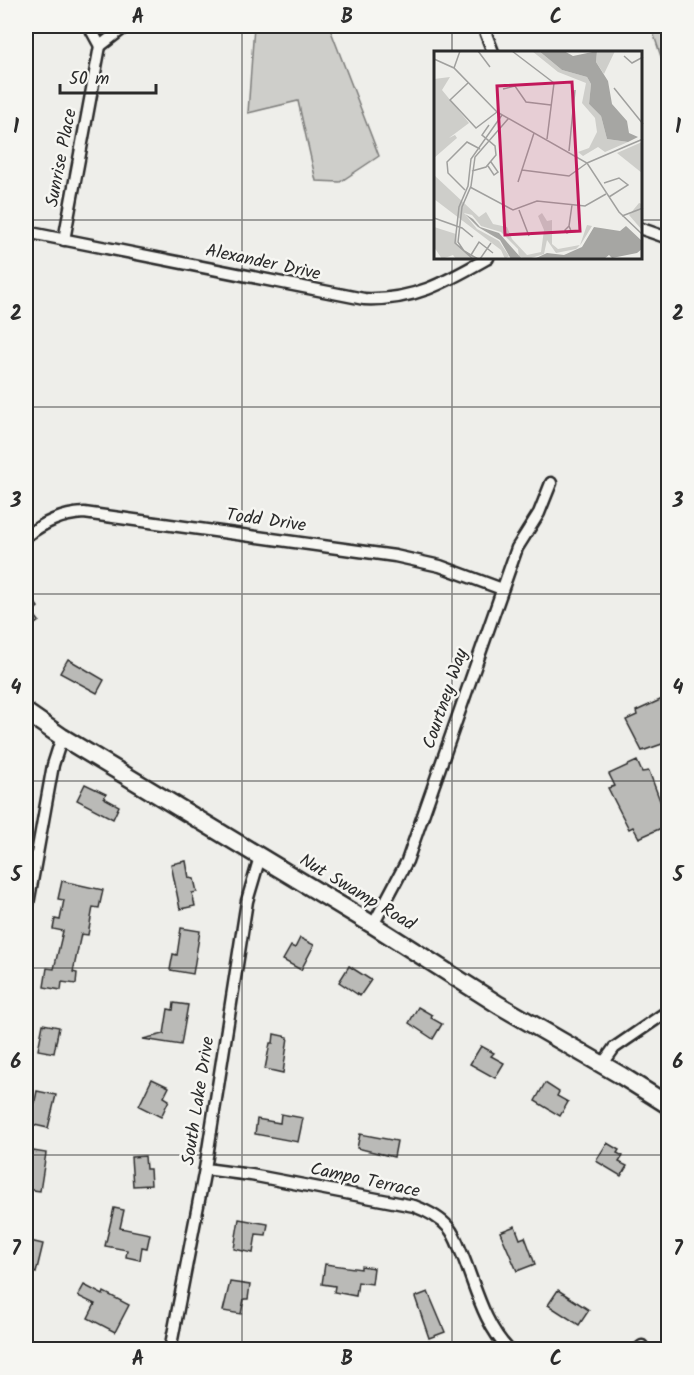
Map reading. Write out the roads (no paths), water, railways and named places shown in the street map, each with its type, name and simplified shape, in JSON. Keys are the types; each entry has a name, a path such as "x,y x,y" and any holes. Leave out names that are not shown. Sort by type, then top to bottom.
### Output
{"main road":[{"name":"Nut Swamp Road","path":"26,712 62,737 373,925 499,1005 668,1103"}],"street":[{"path":"89,26 100,46 126,26"},
{"path":"483,26 493,51"},
{"name":"Sunrise Place","path":"64,240 100,46"},
{"path":"643,229 669,238"},
{"name":"Alexander Drive","path":"26,232 364,299 391,299 418,294 484,260"},
{"name":"Courtney Way","path":"373,925 407,861 517,548 539,513 550,483"},
{"name":"Todd Drive","path":"26,536 44,523 59,517 84,513 394,556 440,566 502,590"},
{"path":"26,915 53,765 62,737"},
{"name":"South Lake Drive","path":"170,1350 205,1169 247,901 260,857"},
{"path":"602,1065 614,1048 669,1011"},
{"name":"Campo Terrace","path":"205,1169 251,1175 414,1206 430,1213 452,1232 491,1324 499,1339 509,1350"}]}
